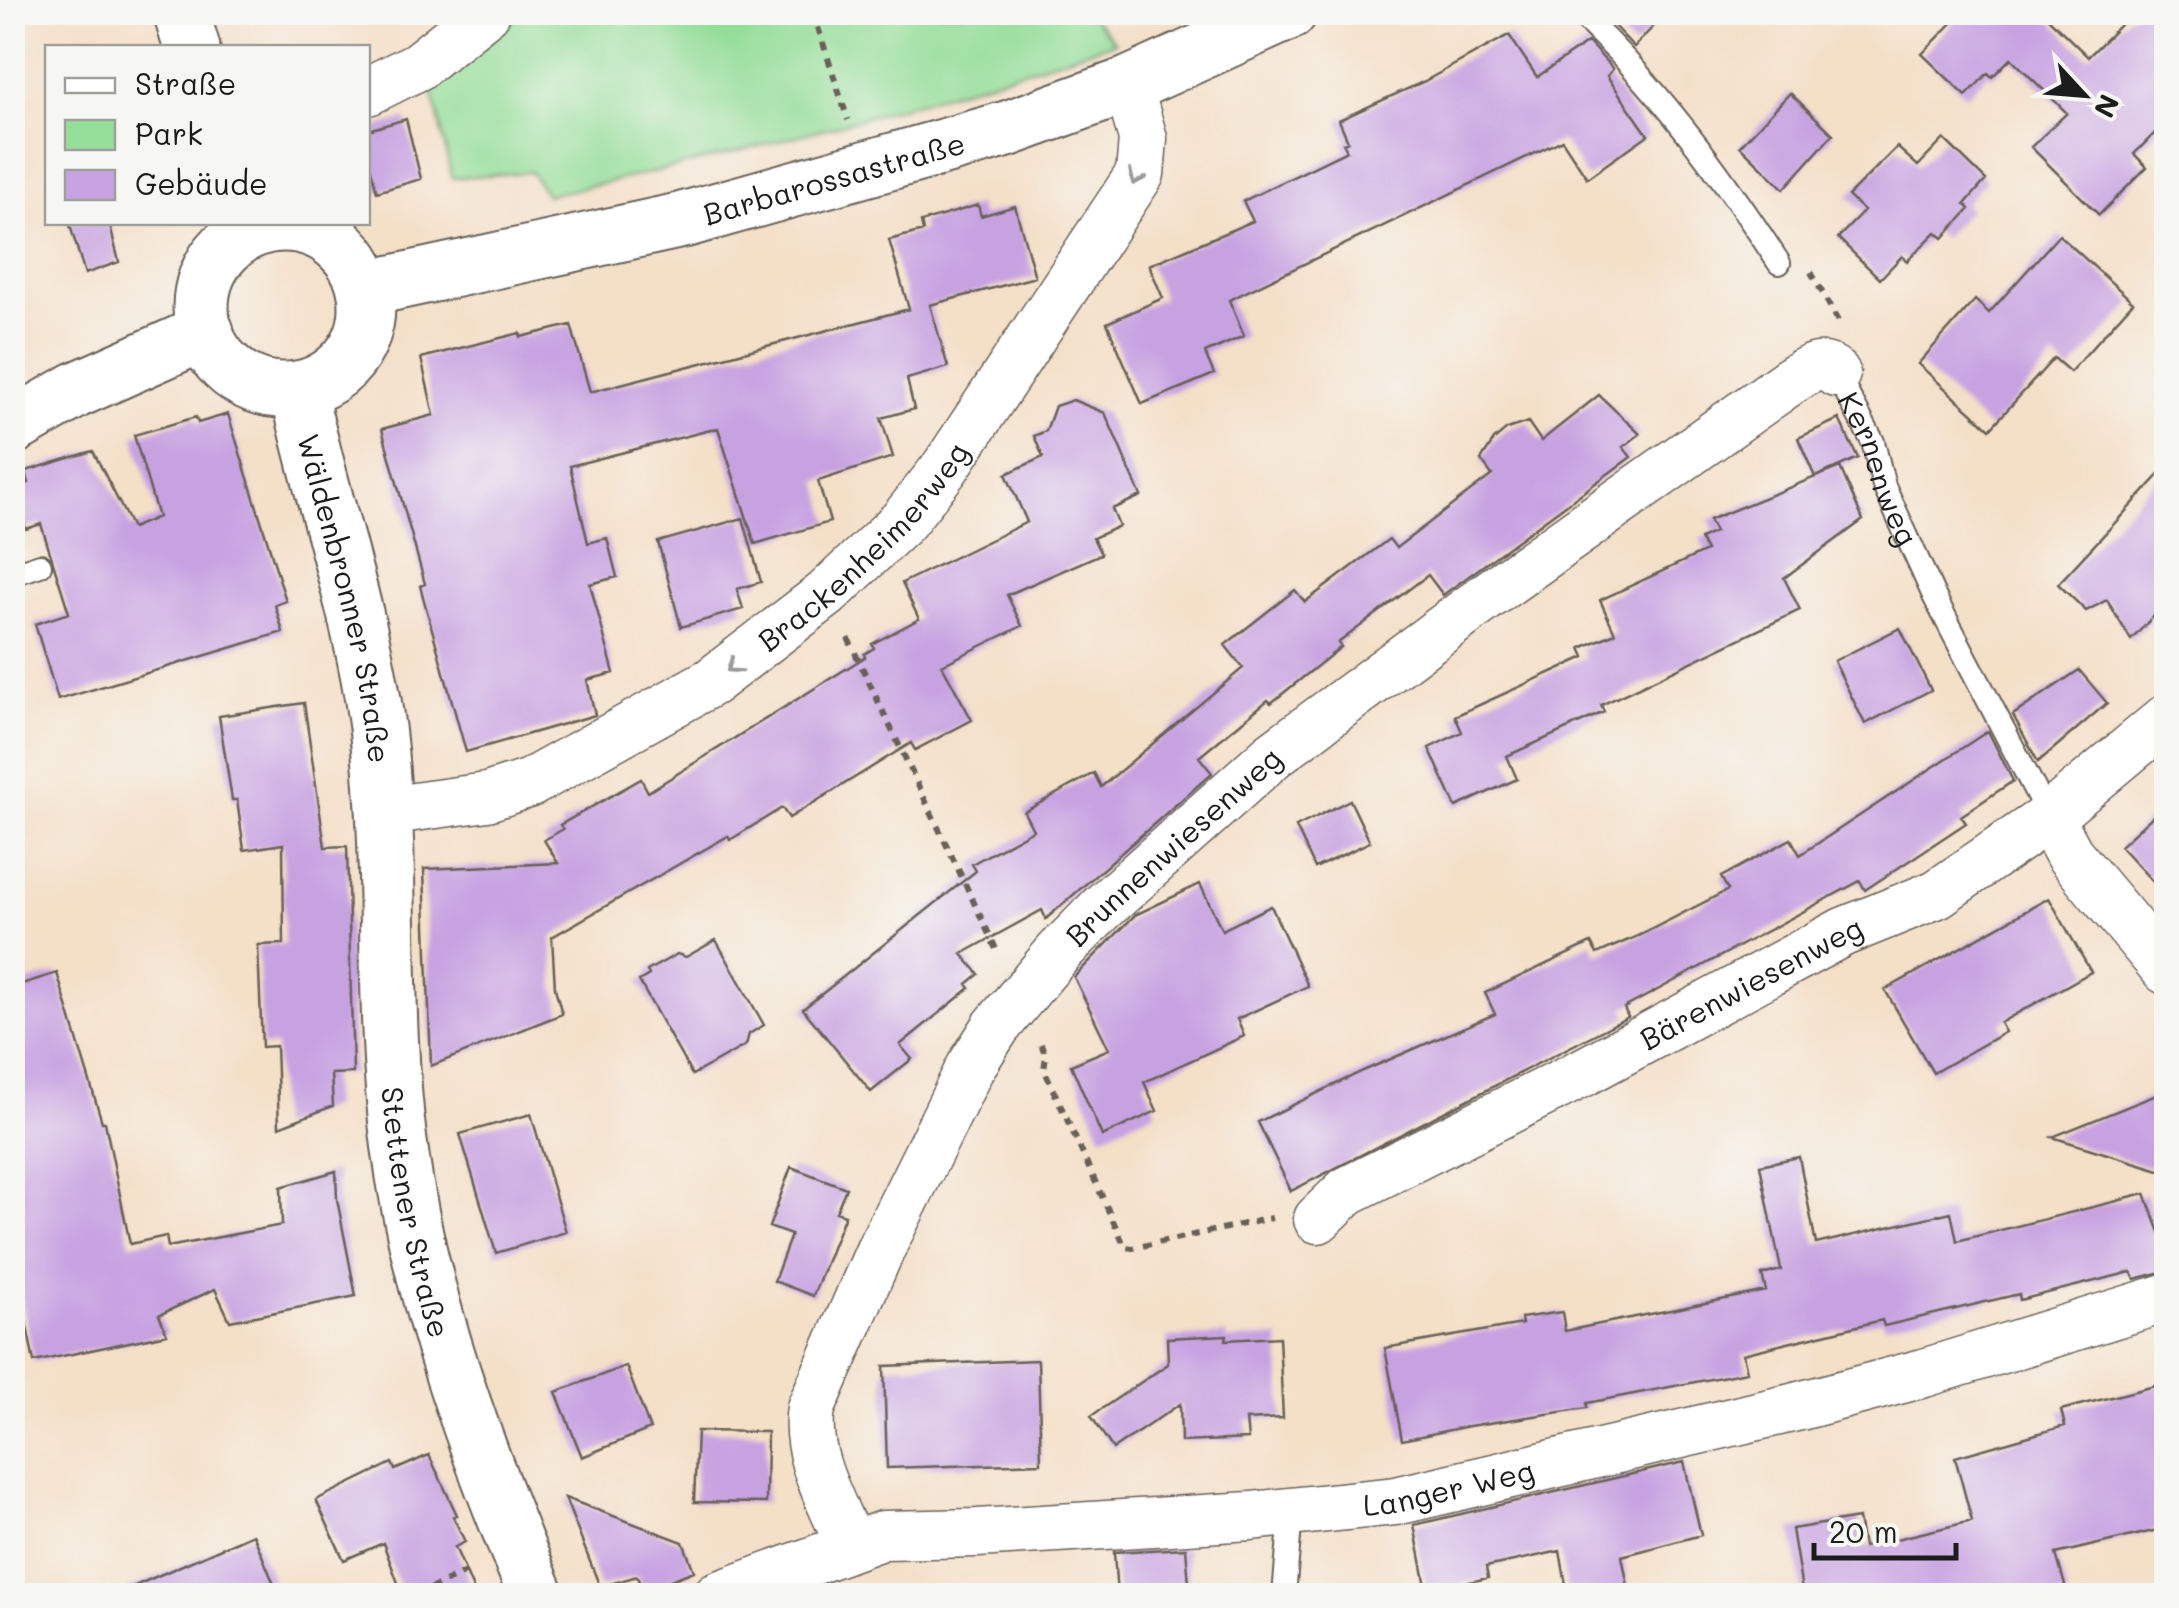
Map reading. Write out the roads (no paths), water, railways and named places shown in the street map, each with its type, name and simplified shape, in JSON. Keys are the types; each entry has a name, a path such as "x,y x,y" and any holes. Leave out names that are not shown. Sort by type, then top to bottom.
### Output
{"street":[{"path":"181,12 191,45"},
{"path":"370,90 418,66 486,12"},
{"name":"Barbarossastraße","path":"365,289 683,220 1007,129 1128,85 1212,32 1289,12"},
{"name":"Brackenheimerweg","path":"385,811 504,792 565,766 733,668 826,594 903,521 946,468 1140,174 1144,149 1128,85"},
{"path":"254,226 235,240 207,272 201,292 206,332 213,350 239,378 256,387 277,390 298,389 330,377 356,347 366,328 365,289 350,256 316,230 290,225"},
{"path":"12,427 76,390 206,332"},
{"name":"Brunnenwiesenweg","path":"850,1545 814,1457 808,1422 810,1408 946,1114 983,1046 1020,998 1102,908 1227,794 1313,724 1790,381 1817,367 1836,373"},
{"name":"Wäldenbronner Straße","path":"298,389 364,654 385,811"},
{"name":"Bärenwiesenweg","path":"1318,1219 1347,1191 1584,1072 1842,932 1937,894 2049,817 2166,719"},
{"name":"Stettener Straße","path":"385,811 389,1035 407,1192 448,1358 479,1452 537,1596"},
{"name":"Kernenweg","path":"2049,817 2070,854 2166,970"},
{"name":"Langer Weg","path":"717,1596 850,1545 896,1533 977,1533 1291,1512 1377,1505 1431,1494 1924,1373 2166,1298"}],"lane":[{"path":"1578,12 1663,102 1717,170 1779,263"},
{"name":"Kernenweg","path":"1836,373 1873,442 1884,486 1936,598 2049,817"},
{"path":"12,565 19,572 40,565"},
{"path":"1284,1596 1291,1512"}]}
